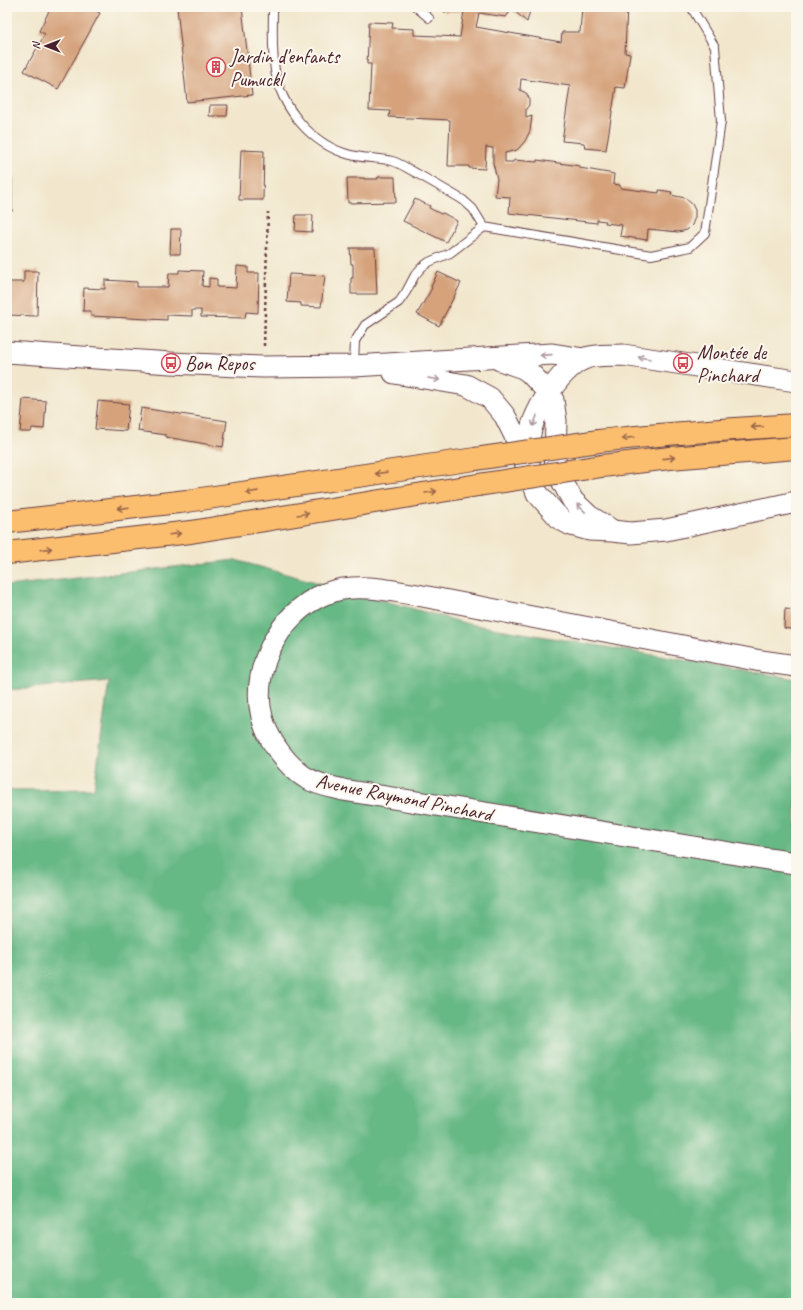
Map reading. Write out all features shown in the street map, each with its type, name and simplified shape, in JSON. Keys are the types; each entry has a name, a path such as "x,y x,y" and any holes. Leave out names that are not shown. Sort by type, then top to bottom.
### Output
{"highway":[{"path":"7,522 188,501 599,441 640,436 796,425"},
{"path":"7,553 191,532 602,466 670,458 796,448"}],"street":[{"path":"7,352 171,363 263,367 354,366 552,354 584,359"},
{"path":"530,475 529,440 534,421 548,393 573,366 584,359 596,356 623,355 796,381"},
{"path":"494,358 523,368 529,372 554,400 556,421 554,456 556,468 573,501 589,516 612,531"},
{"path":"354,366 444,380 466,385 478,390 490,398 505,416 515,436 536,493 560,519 571,525 589,530 631,533 666,530 796,502"},
{"name":"Avenue Raymond Pinchard","path":"796,666 412,594 369,588 350,588 334,591 312,601 288,620 278,634 264,662 260,692 262,716 269,735 277,748 286,761 298,773 322,784 366,794 796,863"}],"lane":[{"path":"273,7 274,62 277,79 284,100 296,119 311,134 342,153 392,161 464,200 473,209 484,227"},
{"path":"416,7 428,18"},
{"path":"354,366 356,341 365,325 399,302 415,275 422,267 429,262 450,253 484,227 651,255 690,247 704,233 721,121 715,47 691,7"}],"path":[{"path":"264,346 268,212"}],"green space":[{"path":"235,560 469,624 796,679 796,1303 7,1303 7,790 94,789 109,681 7,690 7,586"}],"building":[{"path":"51,7 95,7 94,10 100,13 58,89 24,71 45,34 39,31"},
{"name":"Jardin d'enfants Pumuckl","path":"177,7 242,7 252,95 187,102"},
{"path":"444,7 531,7 527,22 512,9 506,17 479,13 476,27 561,42 562,32 580,32 582,7 627,7 625,53 630,54 625,88 616,87 606,150 585,148 584,143 562,141 570,86 521,79 520,90 526,93 529,98 529,105 526,109 526,118 532,116 530,131 525,141 517,150 505,153 505,162 513,162 514,160 537,162 537,160 580,166 580,168 614,174 613,184 620,185 620,188 659,193 659,190 672,192 671,195 685,198 692,204 695,210 695,217 692,225 687,230 678,232 648,229 647,240 620,236 622,225 605,223 606,221 597,220 597,223 509,213 510,197 495,196 497,179 493,163 493,148 486,147 485,169 469,168 469,166 448,166 450,120 389,117 390,111 369,110 371,64 367,64 369,22 393,23 392,28 414,29 414,35 460,37 464,11 444,12"},
{"path":"210,105 228,105 227,116 209,116"},
{"path":"241,150 264,151 263,200 239,200"},
{"path":"378,177 395,177 396,202 348,203 347,178 378,179"},
{"path":"7,179 12,179 12,211 7,211"},
{"path":"415,199 430,206 429,208 441,214 443,213 457,221 446,242 403,221"},
{"path":"296,215 313,215 312,232 295,231"},
{"path":"171,229 181,229 180,254 170,254"},
{"path":"350,248 375,248 377,294 351,294 353,264 351,264"},
{"path":"237,266 248,267 248,273 259,273 258,313 246,312 245,318 201,317 201,310 192,310 192,316 167,315 167,320 91,316 91,311 83,311 84,288 105,289 105,280 137,282 137,287 168,287 169,273 179,273 179,270 203,271 202,286 209,287 209,278 217,279 217,287 236,288"},
{"path":"24,271 38,271 37,316 7,315 9,282 24,282"},
{"path":"438,272 461,283 439,326 417,314 432,288 431,287"},
{"path":"289,274 325,276 321,307 301,306 301,303 287,302"},
{"path":"23,399 46,401 44,429 32,428 31,432 20,432"},
{"path":"98,401 129,404 126,431 95,429"},
{"path":"141,408 227,421 223,447 166,437 166,435 138,431"},
{"path":"785,609 796,610 796,630 784,628"}],"place":[{"name":"Jardin d'enfants Pumuckl","path":"216,67"},
{"name":"Bon Repos","path":"171,363"},
{"name":"Montée de Pinchard","path":"683,363"}]}
